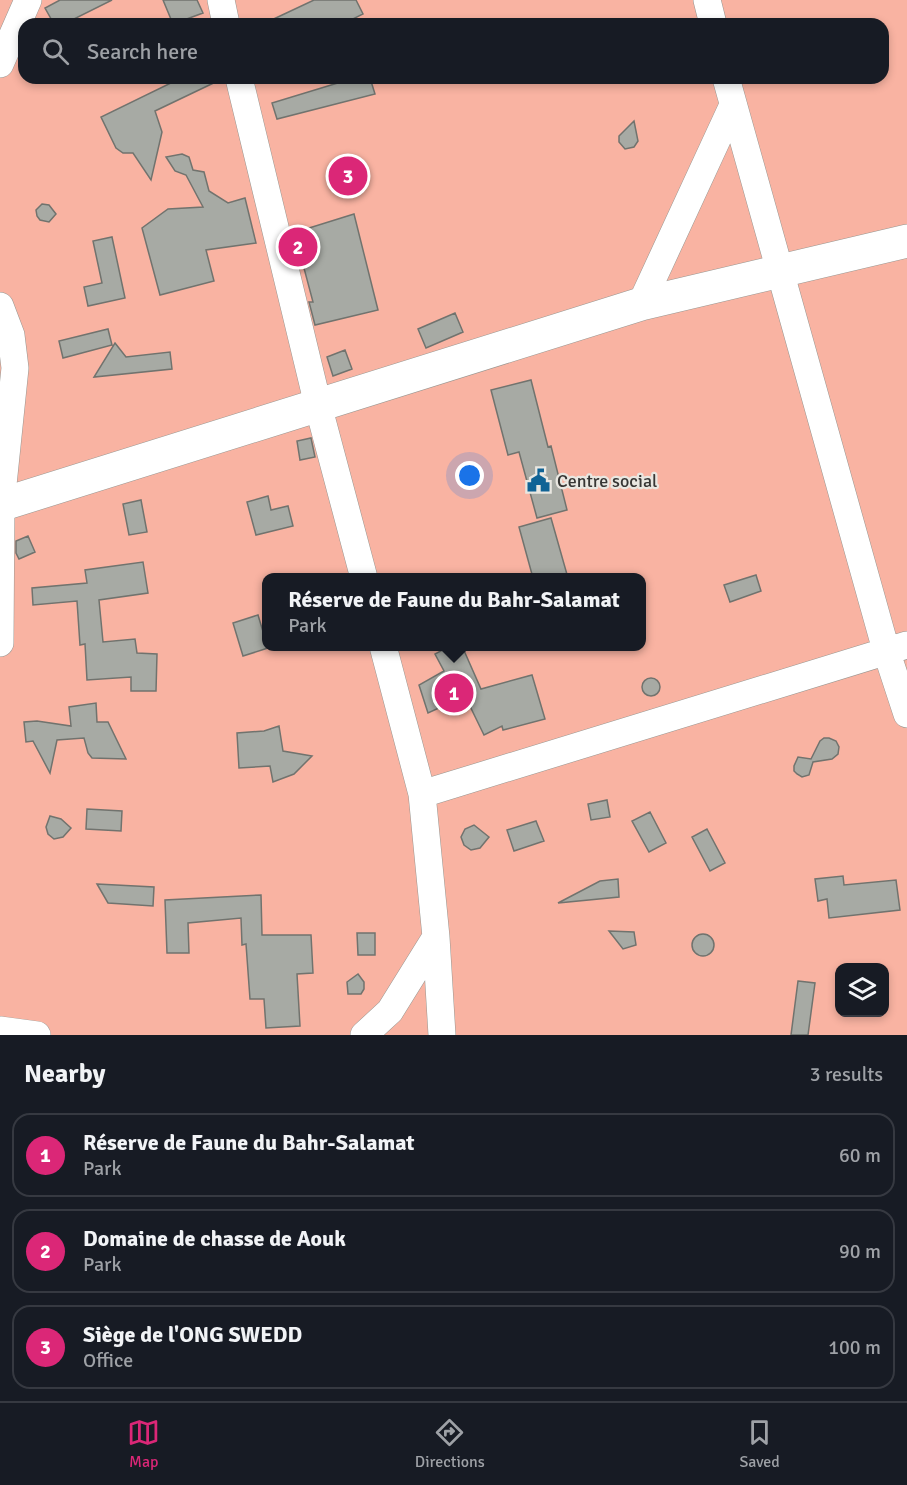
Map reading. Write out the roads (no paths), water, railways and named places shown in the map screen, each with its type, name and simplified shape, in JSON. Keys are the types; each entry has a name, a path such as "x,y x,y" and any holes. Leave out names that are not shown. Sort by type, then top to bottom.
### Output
{"main road":[{"path":"1,505 641,304 907,241"}],"street":[{"path":"20,18 28,0"},
{"path":"220,0 224,18"},
{"path":"708,0 712,18"},
{"path":"0,64 18,23"},
{"path":"240,84 318,405 363,573"},
{"path":"728,84 781,272 897,648 907,714"},
{"path":"641,304 733,105"},
{"path":"0,306 11,335 15,368 1,505 0,643"},
{"path":"422,794 897,648"},
{"path":"384,651 422,794 436,937 442,1035"},
{"path":"364,1035 390,1011 436,937"},
{"path":"0,1030 37,1035"}],"place":[{"name":"Siège de l'ONG SWEDD","path":"348,176"},
{"name":"Domaine de chasse de Aouk","path":"298,247"},
{"name":"Centre social","path":"539,481"},
{"name":"Réserve de Faune du Bahr-Salamat","path":"454,693"}]}
